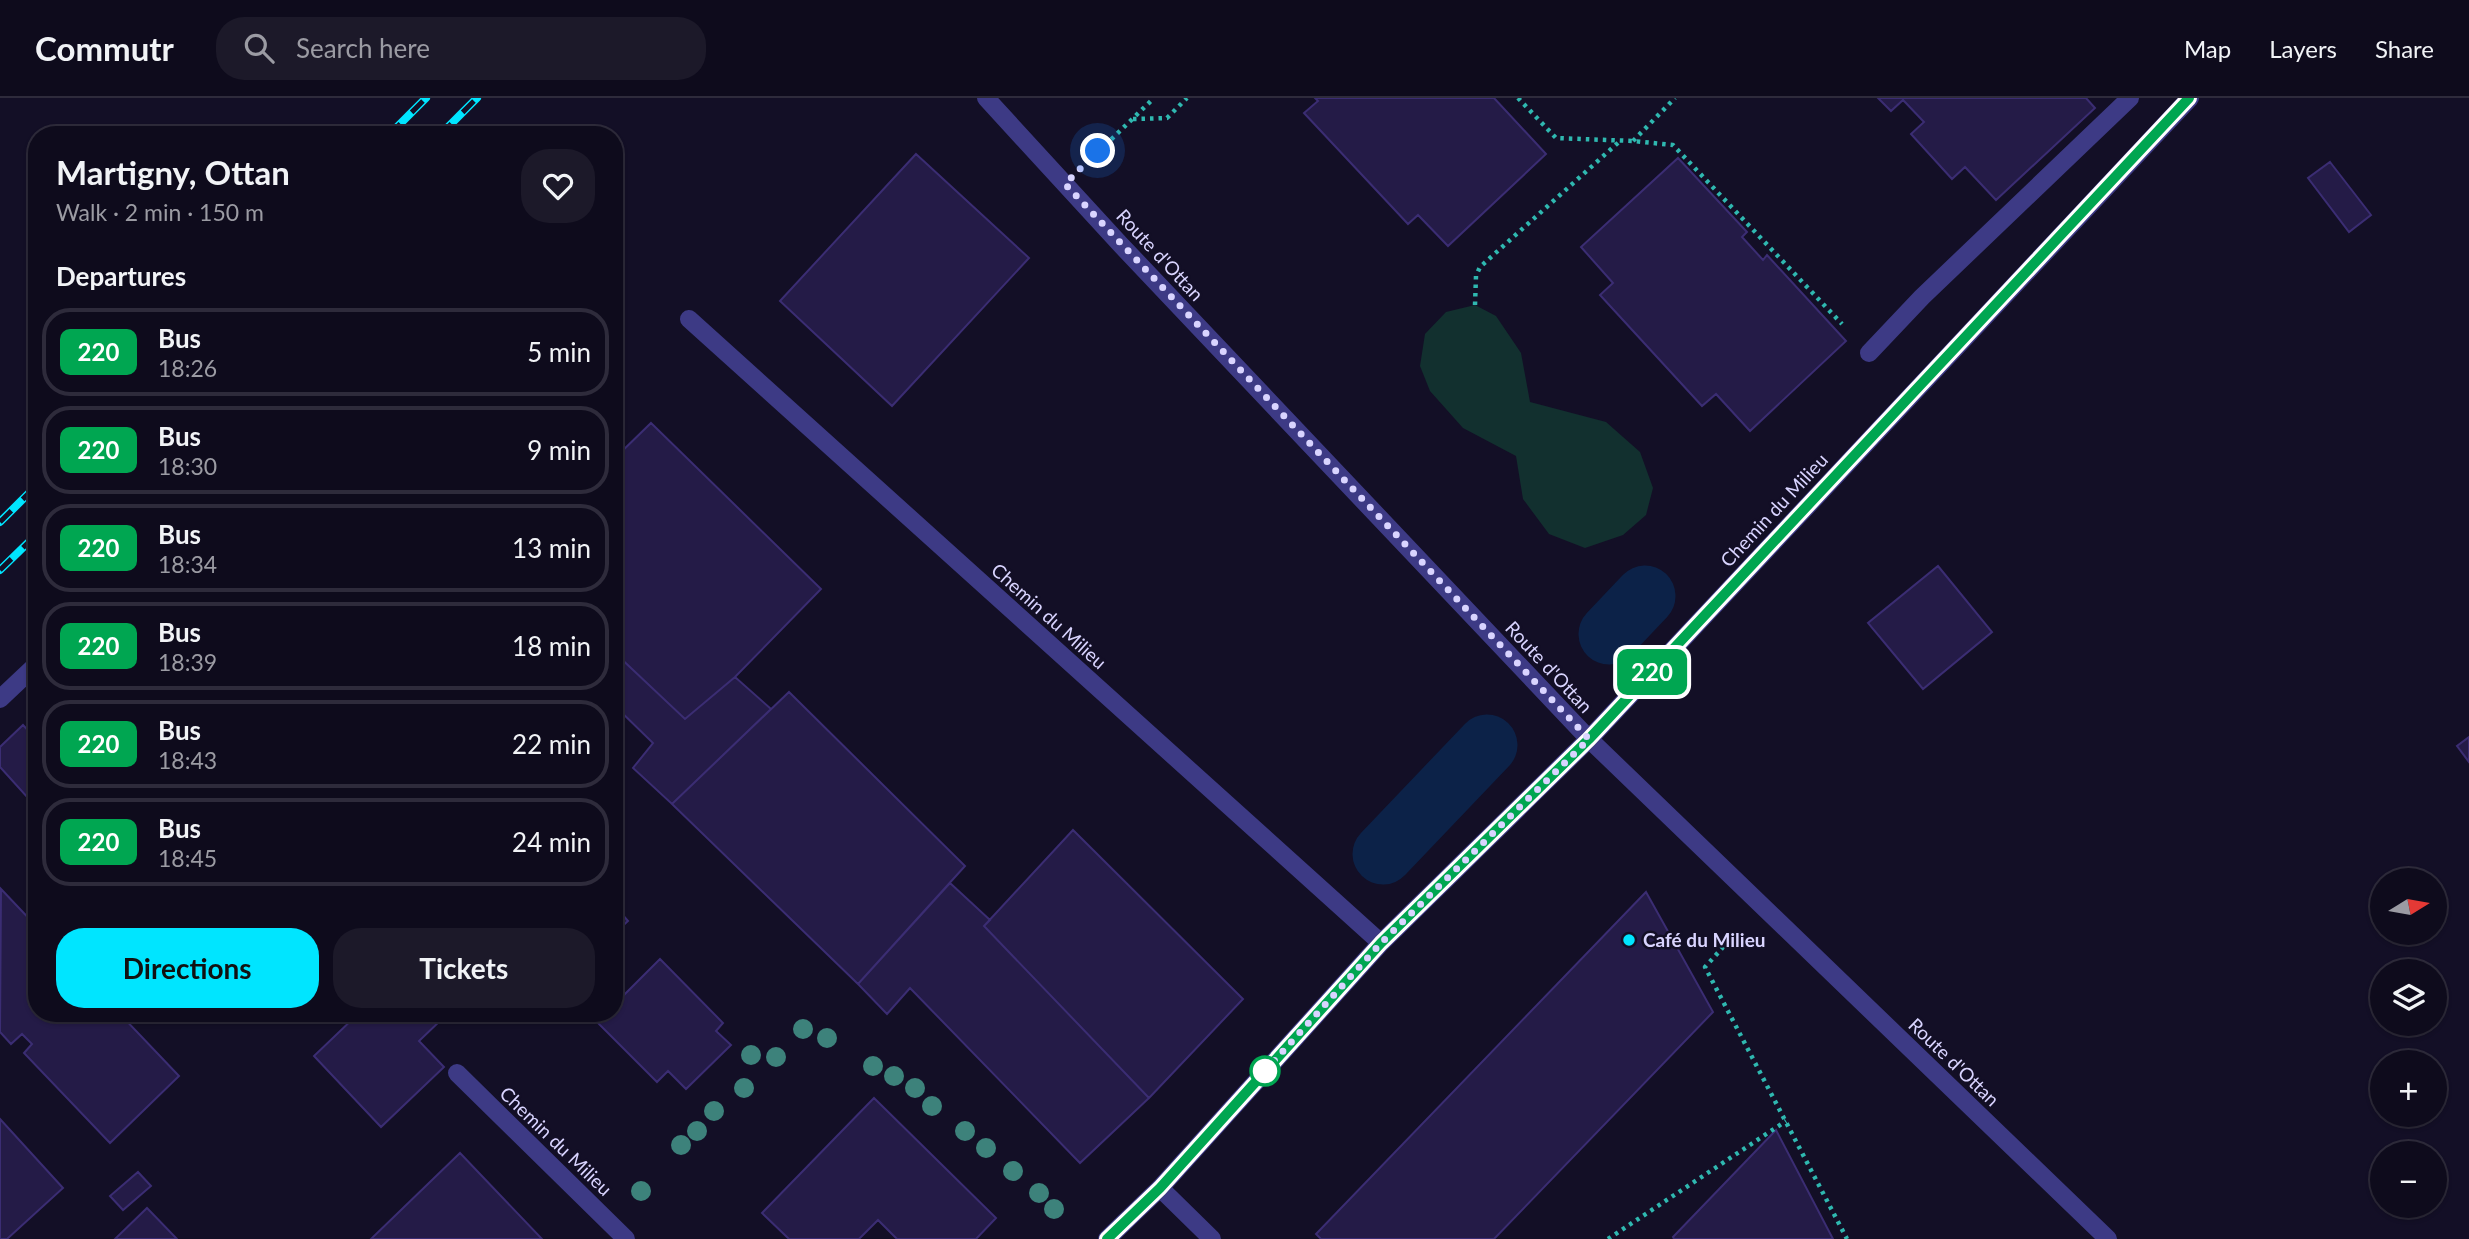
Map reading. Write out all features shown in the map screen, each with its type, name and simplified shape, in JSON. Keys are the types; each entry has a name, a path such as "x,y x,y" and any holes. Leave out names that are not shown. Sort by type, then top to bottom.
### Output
{"street":[{"name":"Route d'Ottan","path":"986,98 1589,739 2108,1239"},
{"path":"1869,353 1922,297 2130,98"},
{"name":"Chemin du Milieu","path":"1107,1239 1160,1188 1381,943 1589,739 2190,98"},
{"name":"Chemin du Milieu","path":"689,319 1381,943"},
{"path":"0,699 28,673"},
{"name":"Chemin du Milieu","path":"457,1073 626,1239"},
{"path":"1160,1188 1212,1239"}],"path":[{"path":"1065,184 1154,98"},
{"path":"1132,119 1167,118 1188,98"},
{"path":"1518,98 1556,138 1673,145 1869,353"},
{"path":"1633,141 1675,98"},
{"path":"1475,305 1476,276 1480,267 1621,141"},
{"path":"1738,931 1705,967 1847,1239"},
{"path":"1608,1239 1786,1121"}],"green space":[{"path":"1475,305 1496,316 1521,353 1530,402 1606,422 1640,452 1653,488 1646,515 1623,535 1585,548 1549,534 1523,499 1516,456 1463,428 1430,391 1420,366 1425,334 1446,312"}],"building":[{"path":"1315,98 1494,98 1546,154 1448,246 1418,215 1408,224 1304,113 1318,101"},
{"path":"1878,98 2086,98 2095,108 1996,200 1965,167 1952,179 1911,134 1924,122 1903,100 1891,111"},
{"path":"916,154 1029,258 892,406 780,301"},
{"path":"1678,158 1747,232 1742,237 1763,260 1767,255 1846,341 1750,431 1716,394 1702,406 1600,295 1613,283 1581,247"},
{"path":"2330,162 2371,215 2349,232 2308,178"},
{"path":"651,423 821,589 735,677 685,719 623,660 623,450"},
{"path":"1938,566 1992,632 1923,689 1868,623"},
{"path":"623,660 685,719 735,677 771,709 672,804 633,768 653,743 623,714"},
{"path":"789,692 965,866 858,984 672,804"},
{"path":"23,725 28,730 28,798 0,767 0,747"},
{"path":"2469,737 2469,762 2457,746"},
{"path":"1073,830 1243,999 1149,1098 984,926"},
{"path":"950,883 990,920 984,926 1149,1098 1080,1163 910,988 887,1014 858,984"},
{"path":"1,889 28,918 28,1022 128,1022 179,1076 110,1143 24,1053 32,1044 22,1034 11,1044 0,1032"},
{"path":"1646,892 1713,1012 1494,1239 1321,1239 1316,1234"},
{"path":"660,959 723,1023 716,1031 731,1045 686,1089 668,1071 657,1082 597,1022 623,1022 623,996"},
{"path":"350,1022 439,1022 419,1041 444,1067 381,1127 314,1056"},
{"path":"874,1098 996,1218 976,1239 897,1239 878,1220 859,1239 789,1239 762,1213"},
{"path":"0,1119 63,1188 7,1239 0,1239"},
{"path":"1776,1130 1833,1239 1674,1239 1673,1237"},
{"path":"460,1153 542,1239 371,1239"},
{"path":"138,1172 151,1186 123,1210 110,1196"},
{"path":"147,1208 177,1239 115,1239"}],"waterway":[{"path":"1609,634 1645,596"},
{"path":"1383,854 1487,745"}],"railway":[{"path":"398,126 426,98"},
{"path":"449,126 477,98"},
{"path":"0,522 28,494"},
{"path":"0,570 28,543"}],"bus line":[{"name":"220","path":"1107,1239 1160,1188 1381,943 1589,739 2189,98"}],"place":[{"name":"Café du Milieu","path":"1629,940"}],"route":[{"path":"1098,151 1065,184 1589,739 1381,943 1265,1071"}]}
